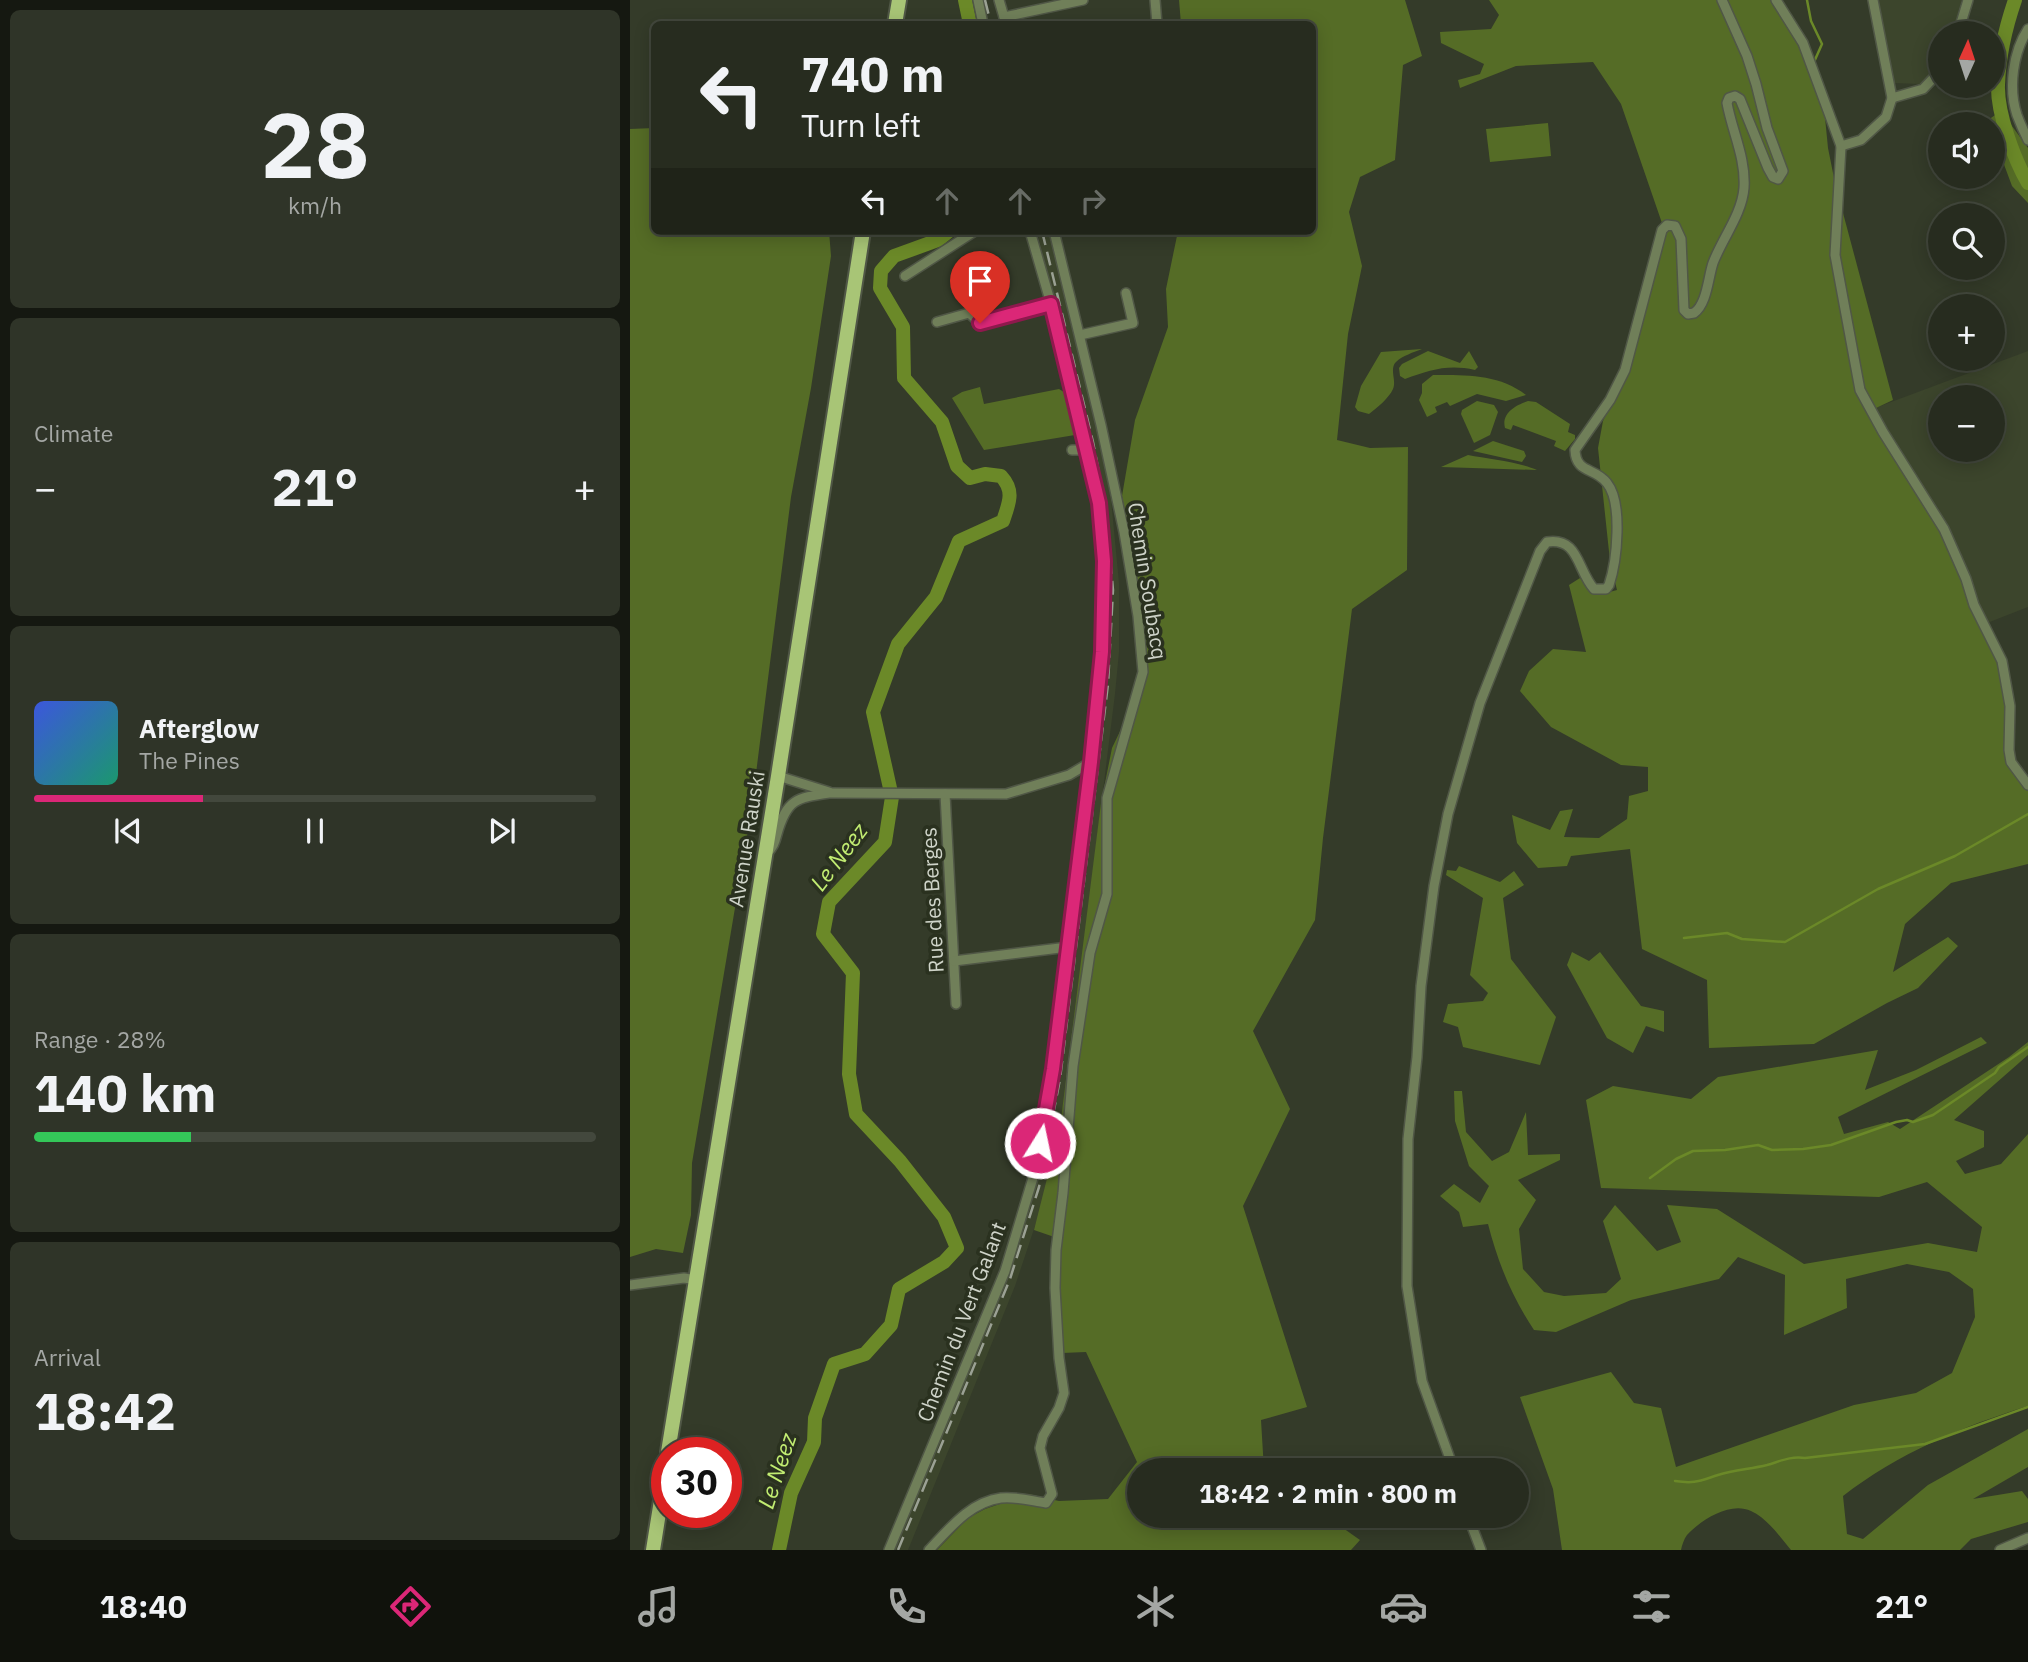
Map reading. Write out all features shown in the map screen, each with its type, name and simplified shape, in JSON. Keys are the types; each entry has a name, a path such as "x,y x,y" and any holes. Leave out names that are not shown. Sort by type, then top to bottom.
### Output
{"main road":[{"path":"896,21 899,0"},
{"name":"Avenue Rauski","path":"671,1437 862,235"},
{"path":"653,1550 657,1528"}],"street":[{"path":"978,0 982,21"},
{"path":"999,0 1005,21 1083,0"},
{"path":"1155,0 1157,21"},
{"path":"1450,1458 1422,1381 1407,1286 1408,1139 1421,986 1434,886 1448,814 1480,703 1540,551 1547,542 1558,540 1567,543 1573,549 1586,580 1594,589 1606,589 1609,585 1616,536 1616,502 1613,490 1605,479 1580,466 1575,458 1575,450 1611,400 1625,370 1662,230 1667,225 1675,226 1681,239 1684,310 1688,314 1694,313 1701,305 1720,244 1741,205 1744,190 1736,132 1727,103 1729,98 1735,96 1740,99 1773,177 1778,179 1783,171 1767,128 1756,84 1722,0"},
{"path":"1776,0 1803,43 1841,146 1835,255 1860,390 1944,529 1966,579 1974,605 2002,661 2010,706 2011,762 2028,785"},
{"path":"1841,146 1861,139 1886,117 1892,98 1873,0"},
{"path":"1962,21 1968,0"},
{"path":"2028,29 2021,40 2013,76 2016,113 2028,140"},
{"path":"1892,98 1923,89 1928,84"},
{"path":"905,276 969,235"},
{"name":"Chemin du Vert Galant","path":"888,1550 1005,1271 1036,1168 1053,1069 1091,762 1102,652 1104,561 1099,503 1051,304 1031,235"},
{"name":"Chemin Soubacq","path":"929,1550 962,1516 978,1506 1001,1498 1046,1503 1052,1494 1040,1448 1064,1393 1055,1288 1056,1250 1073,1066 1090,953 1107,894 1107,798 1143,672 1138,616 1124,532 1055,235"},
{"path":"1080,335 1133,323 1126,293"},
{"path":"937,322 968,313 980,323 1051,304"},
{"path":"1072,450 1087,450"},
{"path":"830,793 798,782 777,782 782,797 794,802 830,793 1006,794 1069,775 1091,762"},
{"path":"765,855 773,848 785,811 803,793 798,782"},
{"name":"Rue des Berges","path":"945,794 956,1004"},
{"path":"954,961 1068,947"},
{"path":"630,1286 684,1278 697,1279"},
{"path":"1473,1528 1481,1550"},
{"path":"2000,1550 2028,1538"}],"shaded area":[{"path":"1878,0 1962,0 1956,21 1928,21 1928,77 1920,84 1894,83"},
{"path":"1038,235 1049,235 1102,451 1111,499 1119,583 1119,652 1115,694 1066,1088 1041,1208 1015,1286 908,1550 893,1550 1006,1281 1025,1225 1041,1164 1058,1068 1103,686 1109,599 1100,495"},
{"path":"2028,351 2028,607 1982,625 1875,408 1928,388 1928,462 2005,462 2005,385 1937,385 1974,371 2005,371 2005,360"}],"green space":[{"path":"1179,0 1405,0 1422,56 1403,65 1395,160 1360,177 1349,212 1362,266 1348,334 1337,440 1370,448 1408,447 1407,570 1352,609 1315,920 1253,1031 1290,1109 1243,1206 1307,1407 1261,1420 1263,1458 1135,1458 1086,1352 1062,1353 1060,1239 1034,1230 1060,1127 1101,803 1112,748 1145,679 1145,644 1135,565 1122,496 1135,420 1168,327 1166,289 1177,235 1316,235 1316,21 1181,21"},
{"path":"1489,0 1773,0 1803,44 1823,97 1835,183 1893,400 1876,408 1914,484 1944,534 2004,672 2007,756 2028,788 2028,864 1951,883 1905,924 1893,972 1948,937 1958,946 1918,988 1814,1044 1709,1048 1707,980 1642,949 1630,849 1571,856 1567,866 1538,868 1517,843 1512,815 1550,830 1560,811 1573,809 1564,837 1599,838 1627,819 1629,796 1648,791 1648,767 1621,765 1551,727 1520,691 1529,671 1553,649 1586,652 1569,585 1580,578 1602,594 1617,590 1610,561 1598,448 1603,421 1632,358 1663,226 1621,104 1593,62 1516,66 1460,88 1458,80 1480,74 1484,64 1441,43 1440,32 1491,29 1499,15"},
{"path":"2005,116 2028,148 2028,203 2012,186 2005,167"},
{"path":"1548,123 1551,156 1490,162 1486,129"},
{"path":"651,128 651,235 829,235 831,256 791,497 751,813 692,1163 691,1215 683,1253 656,1249 630,1257 630,129"},
{"path":"1422,349 1396,362 1393,368 1393,389 1382,403 1369,414 1358,411 1355,407 1361,386 1381,352"},
{"path":"1428,351 1460,363 1469,351 1478,367 1475,370 1439,369 1405,379 1400,376 1399,368 1402,364"},
{"path":"1433,375 1493,379 1526,395 1506,401 1477,394 1450,406 1447,402 1435,407 1437,412 1427,417 1419,400 1422,384"},
{"path":"980,387 984,404 1059,389 1067,394 1075,435 984,450 952,398"},
{"path":"1477,401 1494,405 1498,412 1490,435 1474,443 1461,414 1462,410"},
{"path":"1528,401 1536,402 1570,424 1568,432 1575,435 1575,439 1565,451 1554,446 1556,441 1513,425 1511,430 1505,428 1507,414 1514,407"},
{"path":"1493,441 1524,451 1526,456 1522,462 1473,451"},
{"path":"1468,455 1513,463 1537,470 1441,467"},
{"path":"1459,866 1500,882 1514,871 1524,885 1503,898 1511,959 1556,1017 1540,1065 1463,1047 1458,1027 1443,1022 1448,1004 1483,1001 1488,993 1470,975 1483,898 1446,875 1447,870 1456,871"},
{"path":"1572,952 1589,961 1600,952 1641,1006 1664,1011 1664,1032 1646,1026 1633,1053 1607,1038 1567,965"},
{"path":"1981,1037 1987,1043 1838,1117 1844,1134 1888,1122 1900,1129 2028,1042 2028,1055 1954,1120 1984,1131 1984,1147 1956,1161 1965,1174 2001,1164 2028,1134 2028,1406 1979,1423 1908,1454 1843,1496 1847,1534 1863,1539 1928,1485 2028,1429 2028,1467 1973,1499 2022,1491 2028,1499 2028,1522 1971,1539 1960,1550 1791,1550 1762,1518 1751,1511 1734,1508 1716,1514 1700,1524 1687,1535 1681,1550 1562,1550 1553,1489 1520,1397 1611,1372 1634,1403 1661,1408 1676,1467 1854,1405 1916,1393 1952,1373 1975,1317 1973,1289 1949,1272 1907,1264 1846,1279 1847,1308 1784,1335 1785,1275 1738,1257 1719,1279 1631,1300 1556,1332 1534,1330 1506,1279 1488,1224 1463,1227 1459,1212 1440,1196 1454,1184 1480,1203 1489,1186 1469,1166 1455,1121 1454,1091 1462,1091 1466,1132 1492,1161 1509,1152 1526,1112 1528,1155 1560,1154 1560,1160 1518,1180 1536,1200 1519,1229 1523,1269 1544,1292 1564,1296 1606,1293 1621,1279 1603,1221 1615,1205 1657,1251 1681,1242 1667,1205 1717,1209 1804,1264 1928,1243 1977,1252 1982,1227 1927,1182 1879,1197 1601,1188 1586,1100 1613,1086 1691,1099 1718,1077 1878,1050 1865,1090 1916,1070"},
{"path":"1127,1475 1127,1528 1343,1528 1360,1540 1351,1550 937,1550 968,1518 985,1509 1029,1494 1059,1501 1108,1499"}],"waterway":[{"name":"Le Neez","path":"965,0 969,21"},
{"path":"1807,0 1811,21 1822,44 1814,62"},
{"path":"2015,0 2001,53 1998,96 2007,136 2028,183"},
{"name":"Le Neez","path":"779,1550 791,1493 814,1442 815,1418 834,1364 865,1354 891,1325 899,1289 944,1262 957,1248 944,1217 900,1161 856,1114 849,1074 853,973 823,934 829,902 885,842 892,797 873,712 898,644 936,597 959,541 1003,521 1009,503 1008,487 1001,476 985,474 970,478 957,466 942,422 904,378 903,327 880,288 881,271 894,256 938,240 944,235"},
{"path":"1684,938 1727,933 1742,939 1785,942 1878,889 1955,856 2028,814"},
{"path":"1650,1178 1676,1159 1693,1151 1758,1145 1772,1150 1803,1149 1831,1145 1896,1122 1913,1122 1933,1115 2028,1047"},
{"path":"1675,1481 1697,1481 1790,1458 1925,1444 2028,1407"}],"railway":[{"path":"985,0 990,21"},
{"path":"898,1550 1010,1279 1039,1187 1060,1079 1108,684 1113,590 1106,509 1093,442 1043,235"}],"route":[{"path":"980,323 1051,304 1099,503 1104,561 1102,652 1091,762 1053,1069 1040,1143"}]}
